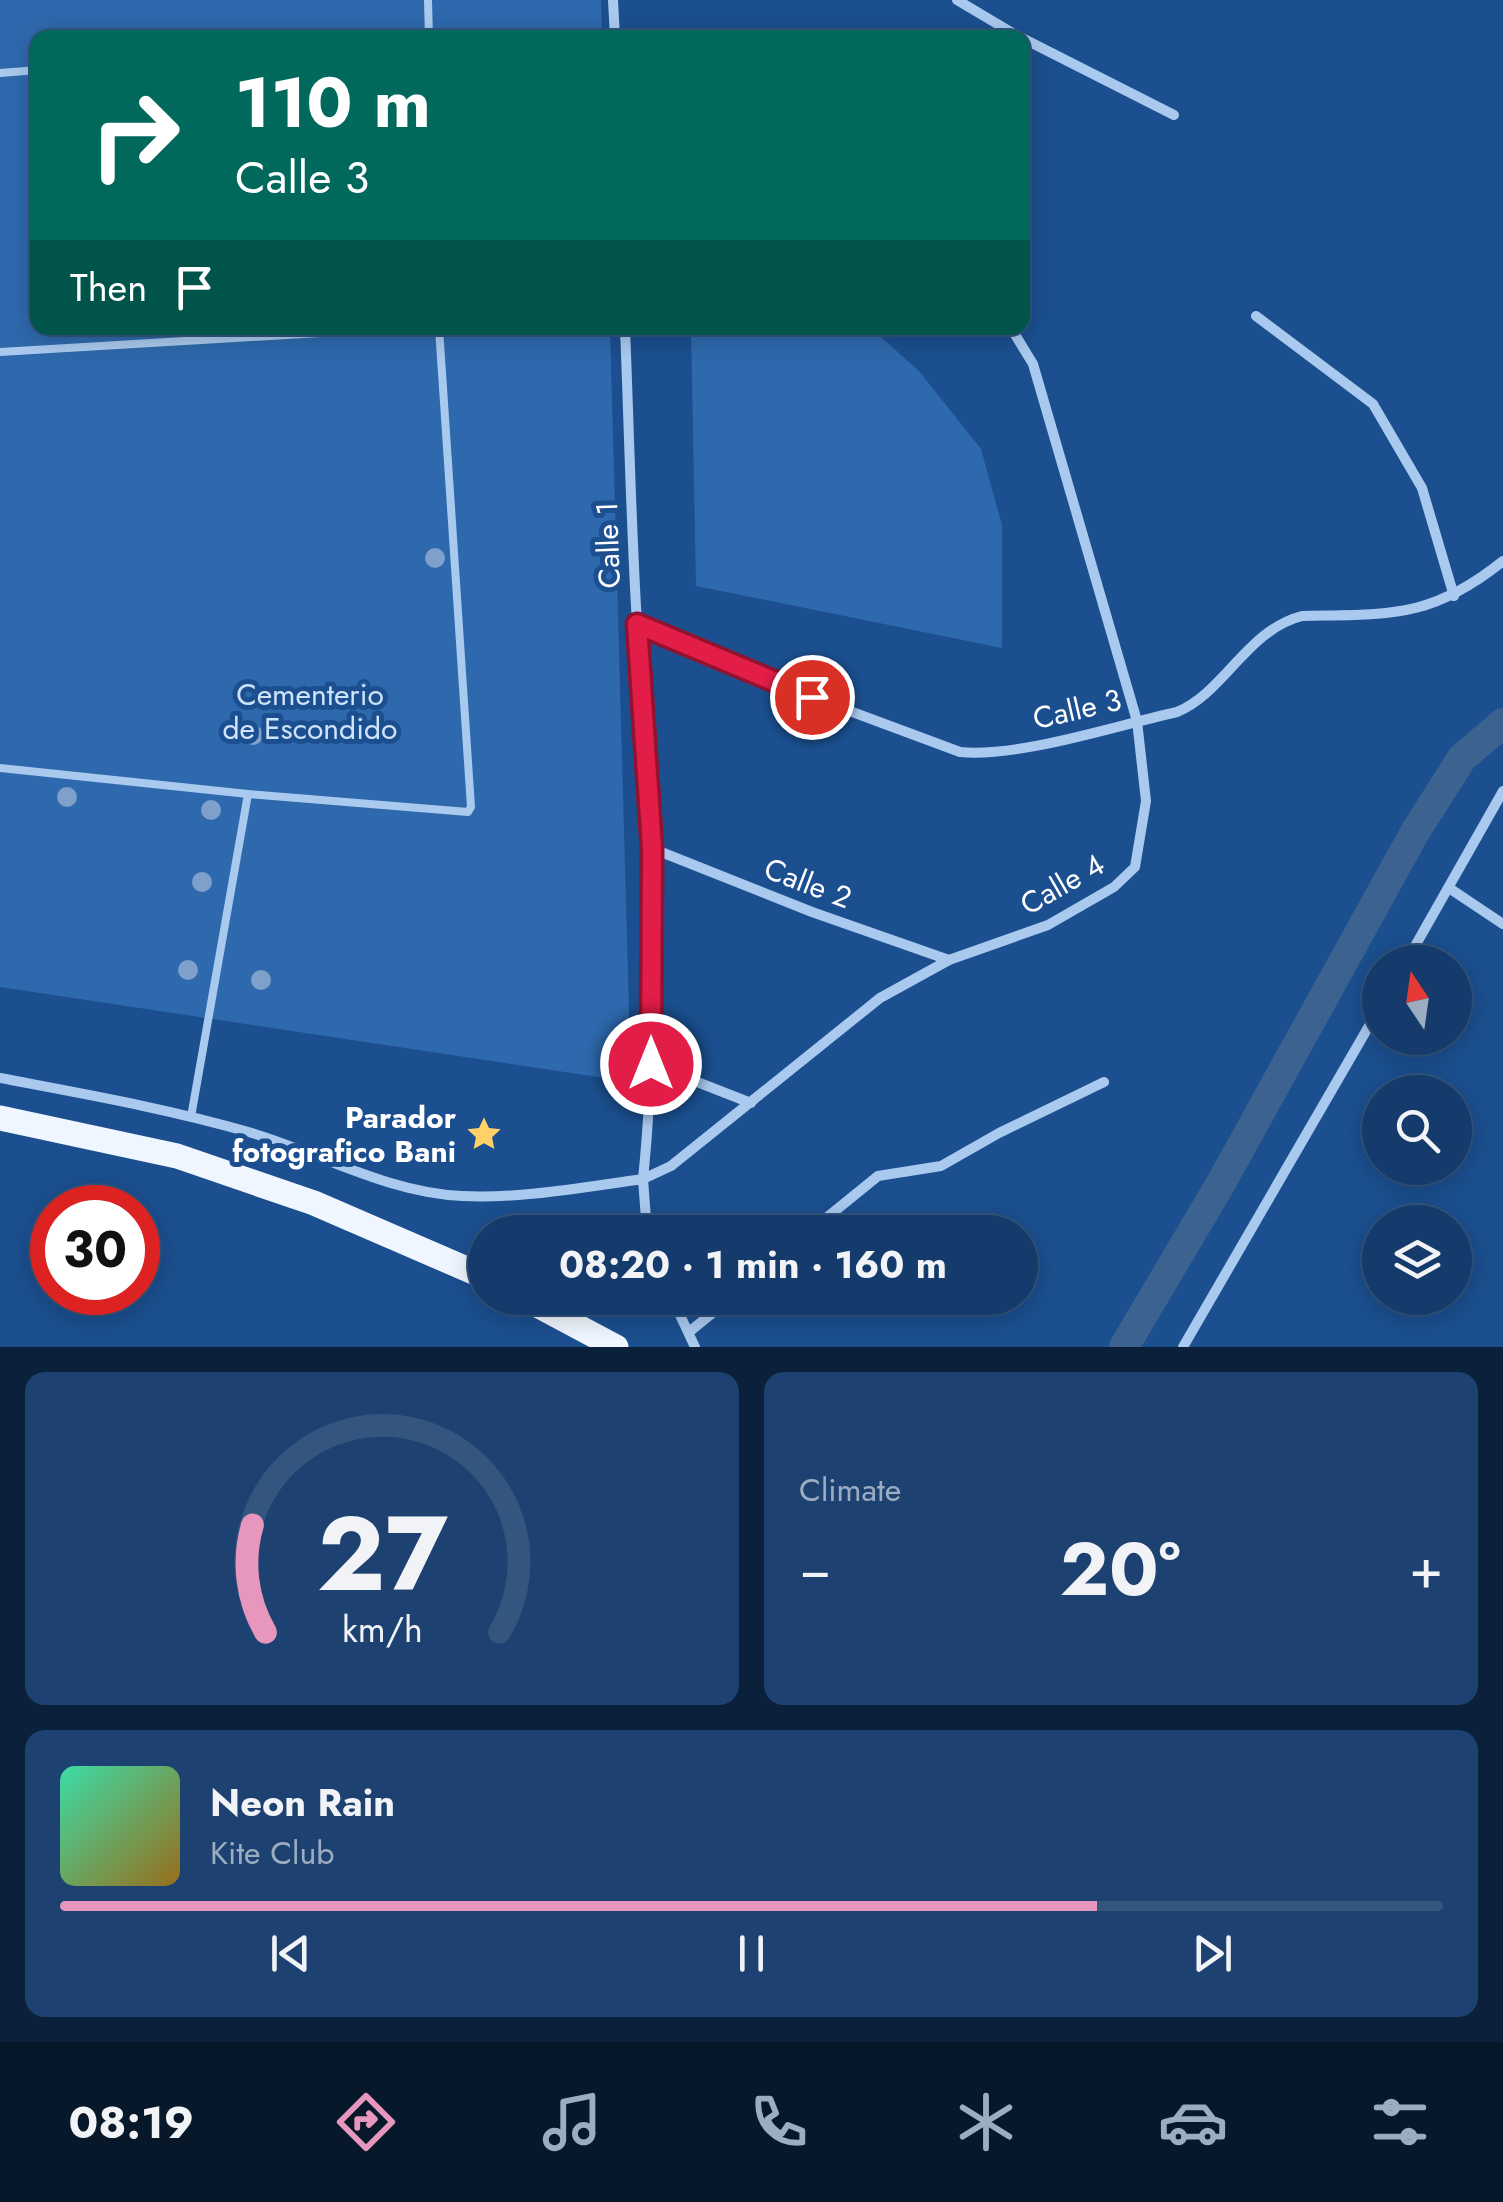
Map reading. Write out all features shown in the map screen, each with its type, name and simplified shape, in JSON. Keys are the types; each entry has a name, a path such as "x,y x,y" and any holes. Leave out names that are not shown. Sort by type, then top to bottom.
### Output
{"main road":[{"path":"0,1118 177,1156 314,1203 468,1270"},
{"path":"556,1315 616,1347"}],"street":[{"path":"614,0 614,30"},
{"path":"957,0 1008,30"},
{"path":"1030,42 1174,115"},
{"path":"1256,316 1373,404 1422,488 1454,596"},
{"name":"Calle 1","path":"624,335 652,848 651,1064 643,1179 646,1215"},
{"name":"Calle 4","path":"643,1179 671,1166 880,998 950,960 1048,924 1114,887 1135,867 1146,801 1136,721 1034,364 1015,335"},
{"name":"Calle 3","path":"637,624 812,697 960,752 995,752 1177,712 1193,704 1252,646 1296,618 1405,613 1454,596 1503,561"},
{"path":"1416,945 1503,791"},
{"name":"Calle 2","path":"652,848 812,912 950,960"},
{"path":"1449,888 1503,924"},
{"path":"1183,1347 1362,1038"},
{"path":"651,1064 751,1103"},
{"path":"0,1078 256,1134 400,1187 462,1196 540,1192 643,1179"},
{"path":"829,1215 878,1176 941,1166 1104,1082"},
{"path":"680,1315 695,1347"},
{"path":"689,1332 710,1315"}],"lane":[{"path":"428,0 430,30"},
{"path":"0,73 30,71"},
{"path":"0,352 286,335"},
{"path":"0,768 468,812 471,807 439,335"},
{"path":"190,1117 248,794"}],"green space":[{"name":"Cementerio de Escondido","path":"0,0 601,0 602,30 30,30 30,335 610,335 631,1082 0,987"},
{"path":"691,335 879,335 919,371 981,449 1002,525 1002,648 696,586"}],"waterway":[{"path":"1124,1347 1221,1183 1415,832 1462,758 1503,723"}],"place":[{"name":"Parador fotografico Bani","path":"484,1134"}],"route":[{"path":"651,1064 652,848 637,624 812,697"}]}
